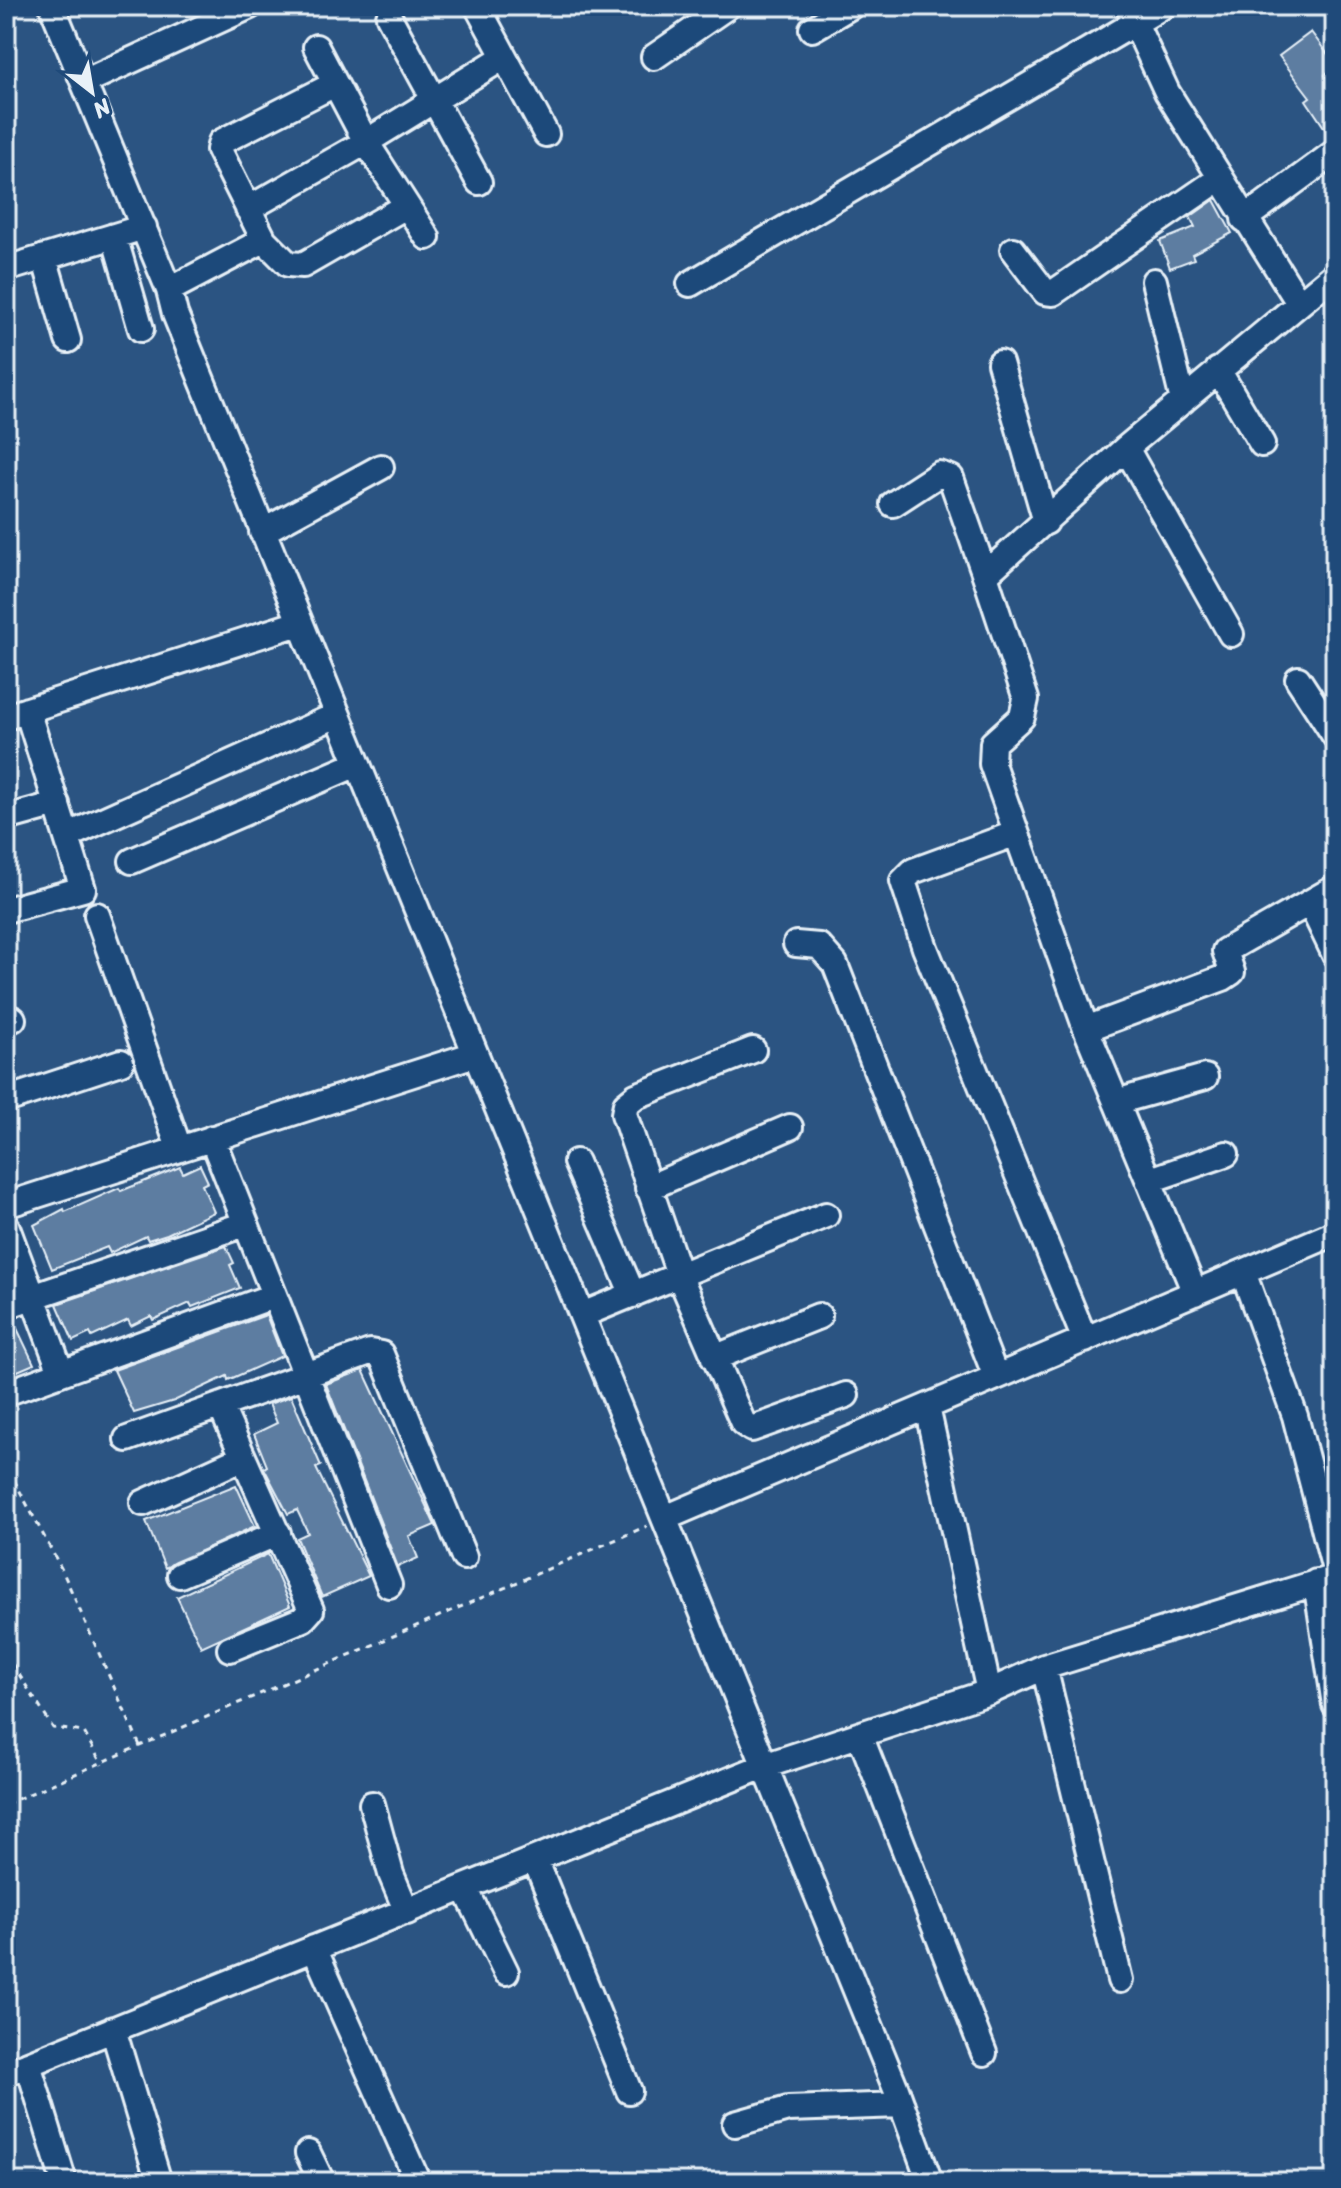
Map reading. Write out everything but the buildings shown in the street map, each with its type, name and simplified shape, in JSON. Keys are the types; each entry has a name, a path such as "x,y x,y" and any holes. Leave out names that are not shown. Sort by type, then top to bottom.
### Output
{"street":[{"path":"52,6 144,227 169,290 175,314 262,532 902,2105 930,2182"},
{"path":"477,6 546,134"},
{"path":"654,57 728,6"},
{"path":"812,29 851,6"},
{"path":"690,284 1132,14 1163,6"},
{"path":"84,82 247,7"},
{"path":"1132,14 1167,92 1299,303"},
{"path":"389,17 479,182"},
{"path":"316,47 366,142 427,237"},
{"path":"248,209 366,142 504,57"},
{"path":"335,84 221,142 219,150 264,240 288,264 303,265 406,206"},
{"path":"1244,219 1335,152"},
{"path":"1013,250 1045,292 1053,293 1219,179"},
{"path":"6,269 144,227"},
{"path":"114,236 141,329"},
{"path":"169,290 264,240"},
{"path":"44,257 68,340"},
{"path":"1154,281 1183,401"},
{"path":"985,575 1218,370 1299,303 1332,284"},
{"path":"1000,363 1046,522"},
{"path":"1218,370 1262,444"},
{"path":"1126,448 1231,634"},
{"path":"262,532 381,467"},
{"path":"893,504 939,474 951,478 1026,699 1022,717 997,738 991,749 1014,834 1086,1029 1190,1283"},
{"path":"6,910 83,889 57,804 17,713 299,623"},
{"path":"1298,679 1335,736"},
{"path":"67,836 337,715"},
{"path":"132,861 357,764"},
{"path":"6,818 57,804"},
{"path":"1014,834 913,871 903,881 925,948 1080,1329"},
{"path":"1086,1029 1223,978 1232,972 1225,950 1335,888"},
{"path":"1310,903 1335,955"},
{"path":"97,915 179,1148"},
{"path":"796,944 819,946 835,964 992,1365"},
{"path":"753,1050 636,1096 626,1104 624,1114 680,1277 743,1423 752,1429 846,1395"},
{"path":"6,1205 475,1054"},
{"path":"6,1100 121,1062"},
{"path":"1116,1102 1205,1077"},
{"path":"648,1188 790,1127"},
{"path":"212,1138 389,1585"},
{"path":"1150,1180 1226,1154"},
{"path":"576,1162 633,1295"},
{"path":"582,1315 826,1215"},
{"path":"6,1306 245,1224"},
{"path":"6,1225 61,1372"},
{"path":"660,1506 927,1407 992,1365 1190,1283 1243,1272 1335,1233"},
{"path":"1243,1272 1295,1416 1330,1573 1335,1705"},
{"path":"6,1393 273,1296"},
{"path":"714,1358 819,1316"},
{"path":"127,1439 305,1378 370,1352 384,1357 464,1557"},
{"path":"221,1407 311,1610 303,1619 230,1649"},
{"path":"927,1407 987,1681"},
{"path":"143,1503 242,1458"},
{"path":"180,1575 278,1533"},
{"path":"64,2182 17,2068 314,1948 399,1894 465,1888 535,1859 759,1755 860,1735 987,1681 1044,1667 1330,1573"},
{"path":"1044,1667 1120,1980"},
{"path":"860,1735 984,2053"},
{"path":"372,1804 399,1894"},
{"path":"535,1859 629,2091"},
{"path":"465,1888 506,1972"},
{"path":"314,1948 418,2182"},
{"path":"113,2029 159,2182"},
{"path":"735,2124 788,2109 902,2105"},
{"path":"308,2153 322,2182"}],"path":[{"path":"14,1480 62,1570 141,1748"},
{"path":"6,1804 141,1748 660,1506"},
{"path":"6,1654 53,1728 84,1732 102,1765"}]}
